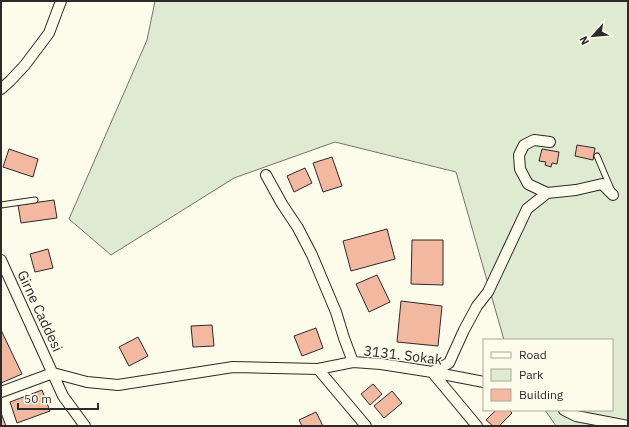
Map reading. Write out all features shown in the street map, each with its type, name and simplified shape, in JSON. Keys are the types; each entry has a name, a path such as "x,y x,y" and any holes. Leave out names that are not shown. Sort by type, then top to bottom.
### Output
{"street":[{"path":"1,89 25,65 49,33 61,1"},
{"path":"550,142 534,140 524,145 519,155 520,169 528,184 547,193 576,190 602,184 614,195"},
{"path":"266,175 282,204 298,228 312,255 336,312 353,362"},
{"path":"477,426 432,372 449,364 464,330 477,306 488,292 527,209 547,193"},
{"name":"Girne Caddesi","path":"1,260 63,396 85,426"},
{"name":"3131. Sokak","path":"53,373 87,382 118,385 233,367 318,369 353,362 380,364 483,382"},
{"path":"318,369 366,426"},
{"path":"1,392 53,373"},
{"path":"566,411 576,416 588,426"},
{"path":"576,416 628,426"}],"lane":[{"path":"597,156 614,195"},
{"path":"1,205 35,200"}],"green space":[{"path":"155,1 628,1 628,426 556,426 546,411 613,411 613,339 504,339 456,172 335,142 234,178 111,255 69,219 147,40"}],"building":[{"path":"577,145 595,148 593,160 575,156"},
{"path":"9,149 38,159 33,177 3,167"},
{"path":"542,149 559,152 557,164 552,163 551,167 545,165 546,162 539,161"},
{"path":"332,157 342,186 323,192 313,163"},
{"path":"305,168 312,183 294,192 287,176"},
{"path":"54,200 57,218 21,223 18,205"},
{"path":"387,229 395,259 351,271 343,241"},
{"path":"412,240 443,240 443,285 411,284"},
{"path":"48,249 53,268 35,272 30,254"},
{"path":"377,275 390,302 369,312 356,284"},
{"path":"401,301 442,306 438,346 397,342"},
{"path":"212,325 214,346 193,347 191,326"},
{"path":"316,328 323,348 302,356 294,336"},
{"path":"1,330 22,374 1,383"},
{"path":"138,337 148,356 129,366 119,347"},
{"path":"373,384 382,394 370,405 361,394"},
{"path":"42,390 50,411 17,423 10,402"},
{"path":"392,391 402,403 384,418 374,406"},
{"path":"495,411 510,411 512,413 499,426 493,426 486,420"},
{"path":"316,412 323,426 302,426 299,420"},
{"path":"1,413 6,426 1,426"}]}
